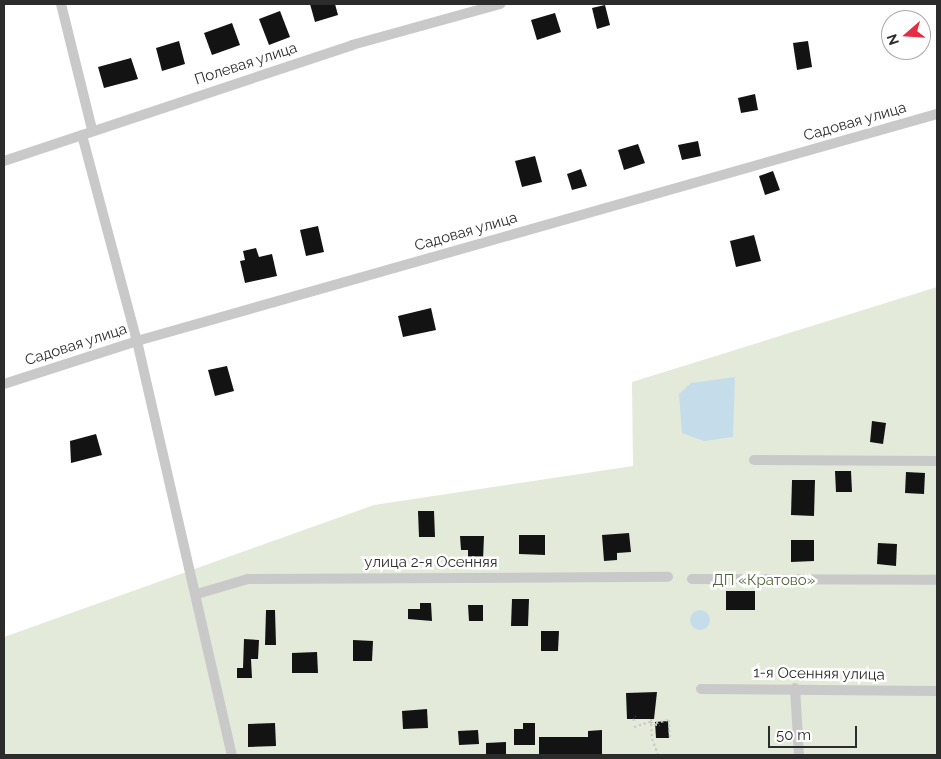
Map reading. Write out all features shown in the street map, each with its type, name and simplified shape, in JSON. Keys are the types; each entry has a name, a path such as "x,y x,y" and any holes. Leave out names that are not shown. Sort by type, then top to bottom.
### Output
{"street":[{"path":"61,4 92,129"},
{"name":"Полевая улица","path":"4,161 82,135 92,129 352,46 500,4"},
{"name":"Садовая улица","path":"4,384 137,341 937,114"},
{"path":"82,135 137,341 232,755"},
{"path":"754,460 937,461"},
{"name":"улица 2-я Осенняя","path":"196,594 248,580 668,577"},
{"path":"692,579 937,580"},
{"path":"795,688 799,755"},
{"name":"1-я Осенняя улица","path":"701,689 795,688 937,691"}],"path":[{"path":"633,721 636,717"},
{"path":"656,723 669,720 670,737"},
{"path":"650,721 658,755"},
{"path":"634,727 650,721 659,726"}],"green space":[{"name":"ДП «Кратово»","path":"937,287 937,755 4,755 4,637 374,505 633,466 632,382"}],"water":[{"path":"735,377 733,437 704,441 682,433 679,394 691,383"},
{"path":"700,610 707,613 710,620 707,627 700,630 693,627 690,620 693,613"}],"building":[{"path":"310,4 335,4 338,15 315,22"},
{"path":"605,5 610,25 597,29 592,8"},
{"path":"280,11 290,37 269,45 259,19"},
{"path":"555,13 561,32 537,40 531,20"},
{"path":"232,23 240,45 212,55 204,33"},
{"path":"179,41 185,64 162,71 156,48"},
{"path":"808,41 812,67 797,70 793,43"},
{"path":"131,58 138,79 104,88 98,67"},
{"path":"755,94 758,110 741,113 738,98"},
{"path":"698,141 701,156 682,160 678,145"},
{"path":"638,144 645,163 624,170 618,150"},
{"path":"535,156 542,182 522,187 515,161"},
{"path":"581,169 587,186 572,190 567,174"},
{"path":"773,171 780,190 765,195 759,176"},
{"path":"318,226 324,252 306,256 300,230"},
{"path":"754,235 761,261 736,267 730,241"},
{"path":"256,248 259,257 272,254 277,276 245,283 240,261 245,260 243,251"},
{"path":"431,308 436,330 403,337 398,316"},
{"path":"227,366 234,391 215,396 208,370"},
{"path":"872,421 886,423 883,444 870,442"},
{"path":"96,434 102,455 71,463 70,441"},
{"path":"835,471 851,471 852,492 836,492"},
{"path":"906,472 925,473 924,494 905,493"},
{"path":"792,480 815,480 814,516 791,515"},
{"path":"418,511 434,511 435,537 419,537"},
{"path":"629,533 631,552 617,553 617,560 604,561 602,535"},
{"path":"519,535 545,535 545,555 519,554"},
{"path":"460,536 484,536 483,560 468,560 468,550 461,550"},
{"path":"791,540 814,540 814,561 791,562"},
{"path":"878,543 897,544 896,566 877,564"},
{"path":"726,591 755,591 755,610 726,610"},
{"path":"512,599 529,599 528,626 511,626"},
{"path":"420,603 431,603 432,621 408,619 408,609 420,609"},
{"path":"468,605 483,605 483,621 469,621"},
{"path":"266,610 275,610 276,645 265,645"},
{"path":"541,631 559,631 558,651 541,651"},
{"path":"244,639 259,640 258,659 251,659 252,678 237,678 237,668 243,668"},
{"path":"353,640 373,641 372,661 353,661"},
{"path":"317,652 318,673 292,673 292,653"},
{"path":"657,692 654,719 627,719 626,693"},
{"path":"427,709 428,728 403,729 402,711"},
{"path":"668,721 669,738 656,738 655,722"},
{"path":"275,723 276,746 248,747 248,724"},
{"path":"523,723 535,723 535,745 514,745 514,729 523,729"},
{"path":"478,730 479,744 459,745 458,731"},
{"path":"602,730 602,755 539,755 539,737 588,737 588,731"},
{"path":"506,742 506,755 486,755 486,743"}]}
